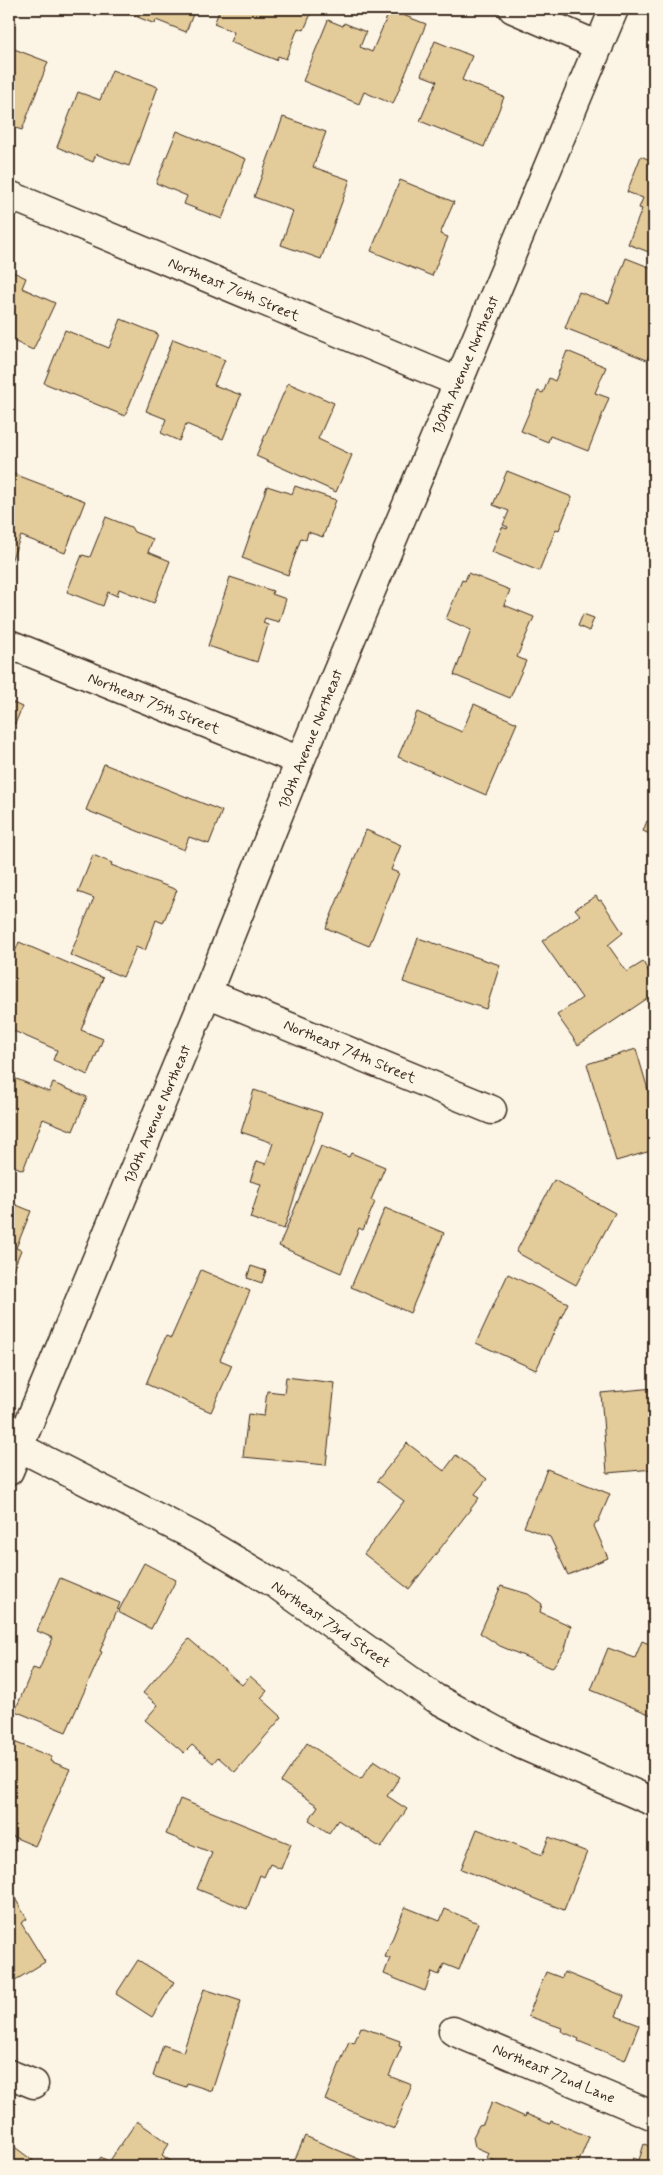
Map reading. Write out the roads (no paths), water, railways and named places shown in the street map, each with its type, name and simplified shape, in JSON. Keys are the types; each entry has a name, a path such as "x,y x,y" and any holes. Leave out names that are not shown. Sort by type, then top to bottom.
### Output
{"street":[{"path":"513,9 599,46"},
{"name":"130th Avenue Northeast","path":"12,1453 207,993 300,761 614,9"},
{"name":"Northeast 76th Street","path":"9,196 458,382"},
{"name":"Northeast 75th Street","path":"9,644 300,761"},
{"name":"Northeast 74th Street","path":"207,993 492,1110"},
{"name":"Northeast 73rd Street","path":"12,1453 196,1537 277,1585 435,1698 522,1745 654,1802"},
{"name":"Northeast 72nd Lane","path":"453,2031 654,2116"},
{"path":"9,2074 34,2084"}]}
